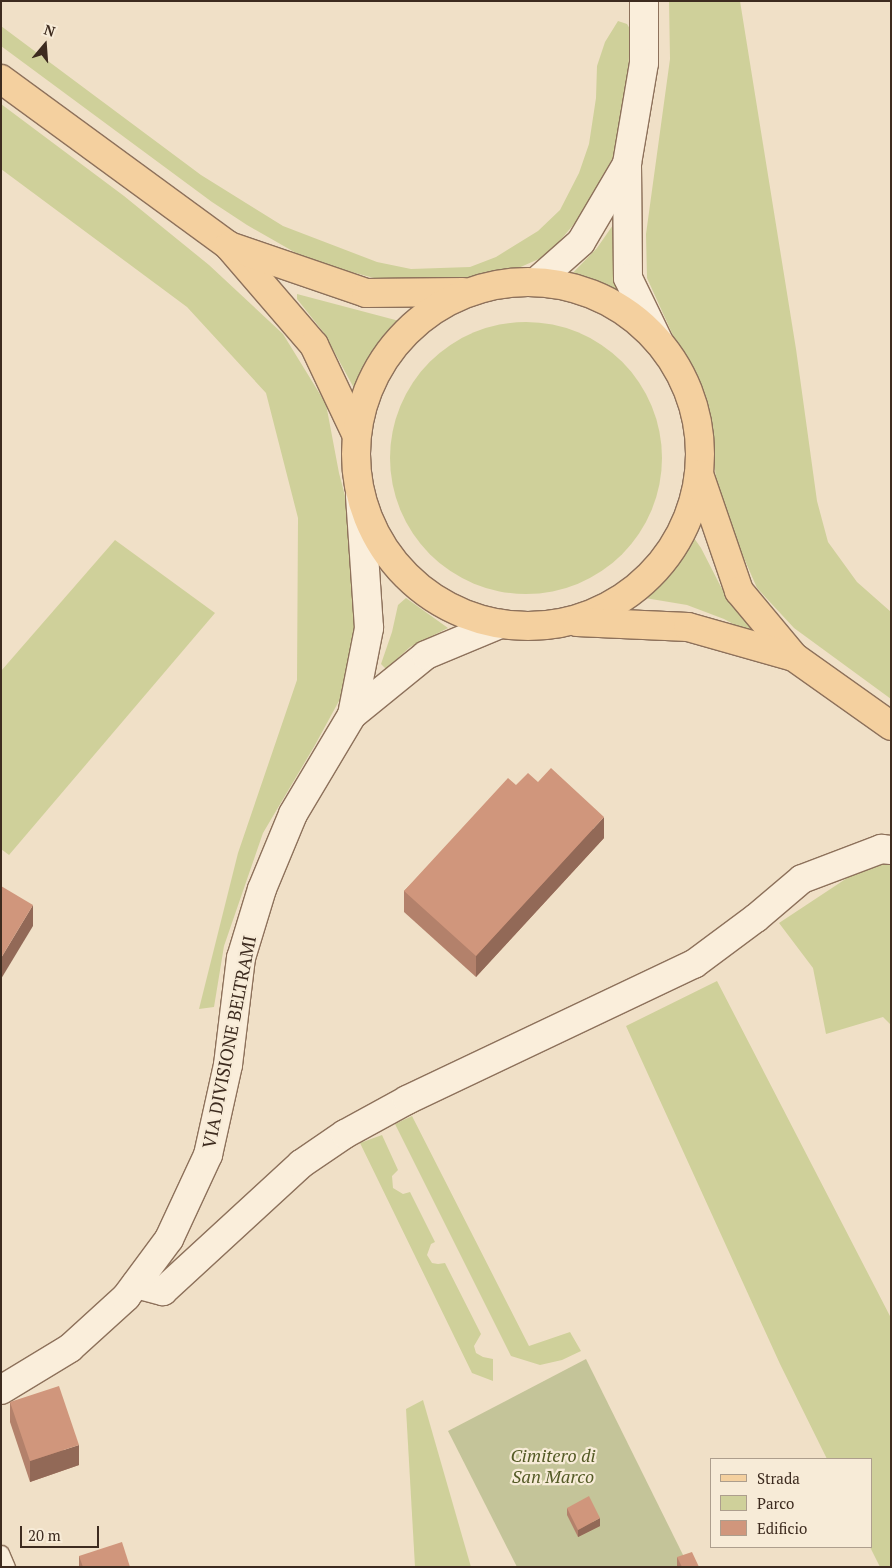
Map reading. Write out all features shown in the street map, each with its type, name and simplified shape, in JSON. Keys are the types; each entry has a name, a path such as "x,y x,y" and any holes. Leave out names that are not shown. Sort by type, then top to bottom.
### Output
{"main road":[{"path":"1,79 228,245 314,345 356,434"},
{"path":"228,245 366,293 469,292"},
{"path":"569,622 617,602 658,568 686,524 699,474 699,427 685,382 659,342 624,311 582,290 536,282 502,283 469,292 426,314 392,347 368,388 356,434 355,465 360,496 379,542 411,581 452,609 500,624 534,627 569,622 688,627 794,656"},
{"path":"699,474 738,591 794,656 891,726"}],"street":[{"path":"644,1 644,63 627,164 628,278 659,342"},
{"path":"536,282 581,242 627,164"},
{"name":"VIA DIVISIONE BELTRAMI","path":"1,1390 70,1348 126,1298 169,1239 208,1155 228,1065 241,958 262,889 293,814 352,715 369,628 360,496"},
{"name":"VIA DIVISIONE BELTRAMI","path":"352,715 426,655 500,624"},
{"path":"136,1284 162,1291 301,1164 345,1134 406,1100 694,964 756,918 802,879 881,850 891,850"}],"lane":[{"path":"1,1553 7,1567"}],"green space":[{"path":"669,1 740,1 796,349 817,501 828,542 857,582 891,612 891,699 794,628 757,588 733,533 717,488 708,405 676,342 647,278 646,234 670,59"},
{"path":"618,21 627,24 630,29 628,83 615,154 579,218 548,255 507,273 477,279 418,284 374,278 310,261 247,225 212,202 1,46 1,26 201,175 283,226 377,262 411,269 470,267 496,257 538,231 560,210 579,173 589,144 596,98 597,66 605,42"},
{"path":"1,104 124,196 209,265 283,334 326,404 339,473 350,515 360,584 352,677 315,745 263,833 224,946 214,1007 199,1009 238,853 297,680 298,518 266,393 187,307 1,169"},
{"path":"613,225 617,299 587,286 565,281 597,248"},
{"path":"297,294 403,322 368,366 355,390 324,333 297,299"},
{"path":"526,322 565,328 590,338 622,362 639,383 651,406 659,432 662,458 656,497 646,522 622,554 601,571 578,583 552,591 526,594 487,588 462,578 430,554 413,533 401,510 393,484 390,458 396,419 406,394 430,362 451,345 474,333 500,325"},
{"path":"692,535 701,548 721,587 754,629 744,630 724,619 687,605 645,598 662,581"},
{"path":"115,540 215,613 9,855 1,849 1,671"},
{"path":"406,598 448,628 410,647 386,669 381,664 392,632 398,605"},
{"path":"891,849 891,1025 883,1017 826,1034 813,968 779,923"},
{"path":"717,981 891,1318 891,1567 880,1567 870,1548 872,1458 827,1458 780,1364 626,1026"},
{"path":"412,1116 529,1346 570,1332 581,1351 562,1360 540,1365 511,1356 395,1124"},
{"path":"382,1135 398,1170 392,1176 393,1188 403,1194 410,1192 435,1242 431,1244 427,1255 432,1263 445,1263 481,1334 474,1346 476,1353 493,1359 493,1381 472,1373 360,1143"},
{"name":"Cimitero di San Marco","path":"586,1359 689,1567 517,1567 448,1431"},
{"path":"423,1400 471,1567 415,1567 406,1409"}],"building":[{"path":"551,768 604,817 476,956 404,891 508,778 516,785 528,773 538,782"},
{"path":"1,886 33,905 1,958"},
{"path":"59,1386 79,1445 30,1461 10,1402"},
{"path":"589,1496 600,1518 578,1530 567,1508"},
{"path":"122,1542 130,1567 83,1567 79,1556"},
{"path":"692,1552 699,1567 682,1567 677,1557"}]}
